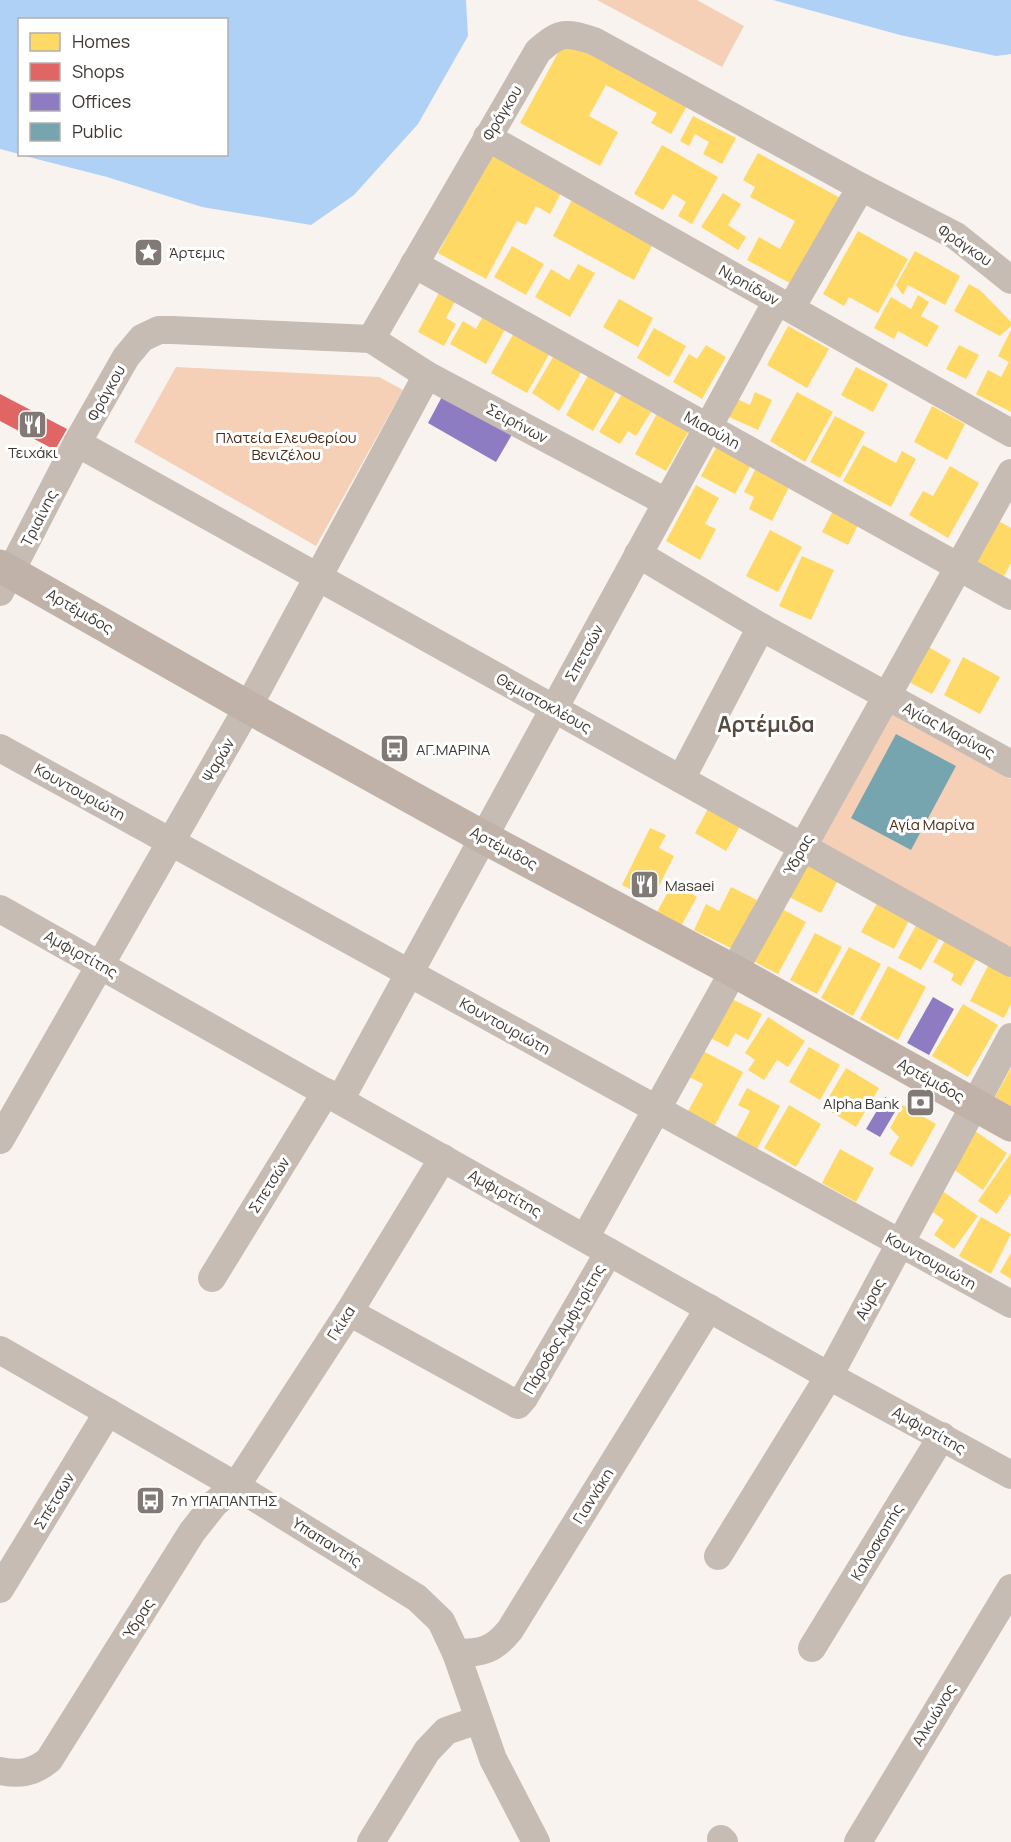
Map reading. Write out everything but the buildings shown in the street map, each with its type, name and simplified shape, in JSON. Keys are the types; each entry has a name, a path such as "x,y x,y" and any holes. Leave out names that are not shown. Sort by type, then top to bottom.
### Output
{"main road":[{"name":"Αρτέμιδος","path":"4,577 248,707 483,837 734,970 1011,1125"}],"street":[{"name":"Φράγκου","path":"77,443 133,347 142,338 159,330 371,339 538,51 554,37 573,34 594,41 861,187 956,236 1011,280"},
{"name":"Νιρηίδων","path":"487,137 1011,433"},
{"name":"Σπετσών","path":"212,1278 333,1096 409,974 707,428 861,187"},
{"name":"Μιαούλη","path":"414,264 1011,596"},
{"name":"Σειρήνων","path":"371,339 427,375 666,502"},
{"name":"Ψαρών","path":"0,1140 102,966 248,707 427,375"},
{"name":"Τριαίνης","path":"4,577 77,443"},
{"name":"Θεμιστοκλέους","path":"77,443 1011,963"},
{"name":"Ύδρας","path":"597,1245 657,1110 1011,473"},
{"name":"Αγίας Μαρίνας","path":"638,554 761,627 1011,764"},
{"path":"681,779 761,627"},
{"name":"Κουντουριώτη","path":"0,748 1011,1304"},
{"name":"Αμφιρτίτης","path":"4,919 102,966 829,1376 1011,1475"},
{"name":"Αύρας","path":"718,1556 829,1376 1011,1037"},
{"name":"Γκίκα","path":"236,1486 349,1312 443,1158"},
{"name":"Πάροδος Αμφιτρίτης","path":"349,1312 518,1405 524,1398 597,1245"},
{"name":"Γιαννάκη","path":"456,1653 475,1653 490,1649 510,1630 709,1308"},
{"name":"Υπαπαντής","path":"0,1350 236,1486 417,1598 441,1621 456,1653 493,1759 536,1842"},
{"name":"Σπέτσων","path":"0,1589 108,1412"},
{"name":"Καλοσκοπής","path":"812,1648 942,1436"},
{"name":"Ύδρας","path":"0,1771 29,1773 49,1760 192,1532 215,1503 236,1486"},
{"name":"Αλκυώνος","path":"858,1842 1011,1588"},
{"path":"371,1842 427,1751 446,1731 478,1720"}],"green space":[{"path":"597,0 697,0 744,26 722,67"},
{"name":"Πλατεία Ελευθερίου Βενιζέλου","path":"176,367 379,377 403,390 316,546 134,442"},
{"name":"Αγία Μαρίνα","path":"882,709 1011,779 1011,954 808,844"}],"water":[{"path":"0,0 466,0 468,36 418,124 354,195 311,225 202,207 107,177 25,156 228,156 228,18 18,18 18,154 0,149"},
{"path":"773,0 1011,0 1011,54 996,56 900,35"}],"place":[{"name":"Άρτεμις","path":"148,252"},
{"name":"Τειχάκι","path":"33,425"},
{"name":"ΑΓ.ΜΑΡΙΝΑ","path":"395,749"},
{"name":"Masaei","path":"644,885"},
{"name":"Alpha Bank","path":"920,1103"},
{"name":"7η ΥΠΑΠΑΝΤΗΣ","path":"150,1500"}],"district":[{"name":"Αρτέμιδα","path":"766,724"}]}
